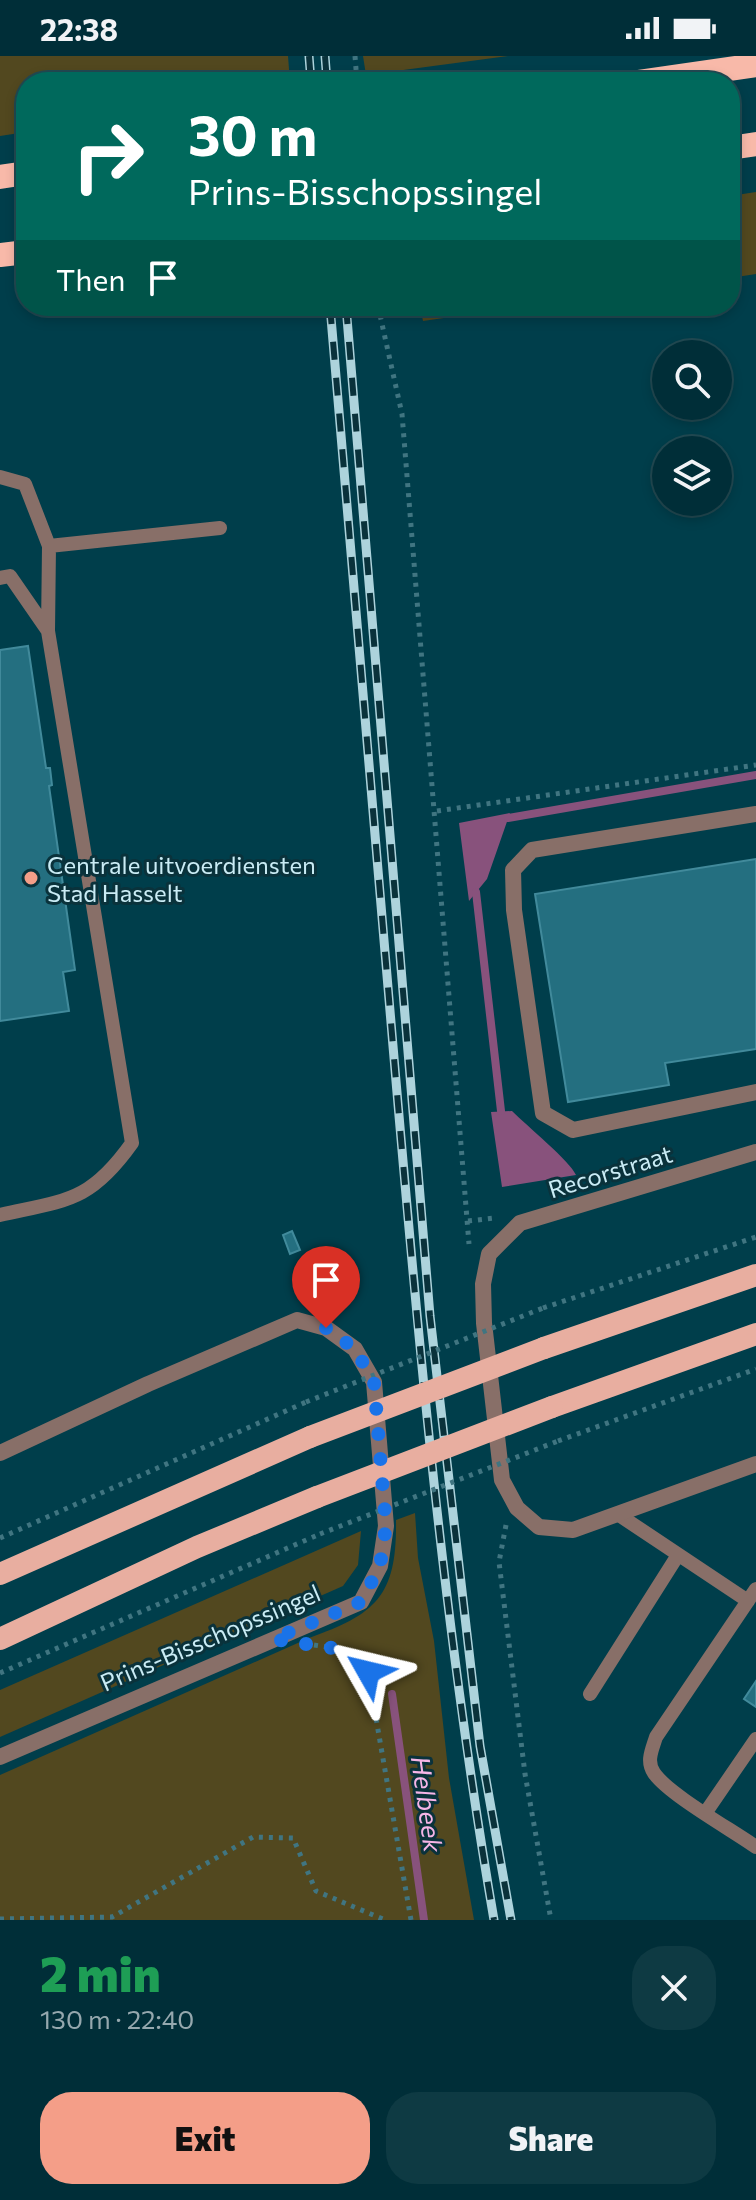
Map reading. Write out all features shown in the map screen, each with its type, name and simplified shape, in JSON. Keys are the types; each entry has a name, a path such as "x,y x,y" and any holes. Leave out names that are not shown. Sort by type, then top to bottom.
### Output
{"highway":[{"path":"708,72 756,65"},
{"path":"0,1574 310,1437 544,1348 756,1275"},
{"path":"0,1639 197,1547 317,1497 552,1407 756,1334"}],"street":[{"path":"756,814 532,850 513,870 514,910 543,1113 573,1130 756,1092"},
{"name":"Recorstraat","path":"619,1515 573,1530 539,1527 517,1508 502,1480 484,1323 483,1284 489,1254 520,1223 756,1152"},
{"name":"Prins-Bisschopssingel","path":"0,1453 148,1384 297,1320 326,1328 355,1349 374,1382 386,1526 380,1566 361,1602 0,1757"},
{"path":"619,1515 756,1464"}],"lane":[{"path":"0,477 25,484 49,546 48,631 132,1143 110,1175 75,1198 0,1215"},
{"path":"49,546 220,528"},
{"path":"0,578 10,576 48,631"},
{"path":"619,1515 678,1555 752,1595 656,1737 649,1757 654,1773 756,1847"},
{"path":"590,1694 678,1555"},
{"path":"706,1812 756,1739"}],"path":[{"path":"380,316 402,414 437,811 470,1255"},
{"path":"437,811 756,765"},
{"path":"0,1538 306,1402 543,1308 756,1237"},
{"path":"0,1673 320,1534 558,1441 756,1369"},
{"path":"506,1526 499,1562 525,1774 551,1920"},
{"path":"273,1639 339,1649 368,1672 411,1920"},
{"path":"0,1919 112,1917 253,1837 293,1838 316,1891 385,1920"}],"shaded area":[{"path":"0,56 288,56 289,72 16,72 16,134 0,136"},
{"path":"363,56 508,56 388,72 366,72"},
{"path":"756,192 756,274 740,276 740,194"},
{"path":"422,316 458,316 423,321"},
{"path":"510,813 487,879 469,901 459,823"},
{"path":"512,1111 576,1175 502,1187 491,1112"},
{"path":"415,1513 418,1558 434,1641 449,1778 474,1920 0,1920 0,1775 352,1620 379,1598 387,1584 393,1566 396,1520"},
{"path":"361,1531 358,1565 343,1586 0,1737 0,1690"}],"building":[{"name":"Centrale uitvoerdiensten Stad Hasselt","path":"28,646 46,768 50,768 52,785 49,786 75,970 63,972 69,1011 0,1021 0,650"},
{"path":"756,859 756,1049 665,1063 669,1085 568,1102 535,894"},
{"path":"292,1231 300,1250 290,1254 283,1235"},
{"path":"756,1681 756,1707 744,1699"}],"waterway":[{"path":"508,818 756,775"},
{"path":"476,892 501,1111"},
{"name":"Helbeek","path":"392,1694 424,1920"}],"railway":[{"path":"309,56 310,72"},
{"path":"325,56 326,72"},
{"path":"331,316 423,1375 461,1702 494,1920"},
{"path":"347,316 430,1316 480,1746 511,1920"}],"place":[{"name":"Centrale uitvoerdiensten Stad Hasselt","path":"31,878"}],"route":[{"path":"326,1328 355,1349 374,1382 386,1526 380,1566 361,1602 273,1639 339,1649 368,1672"}]}
